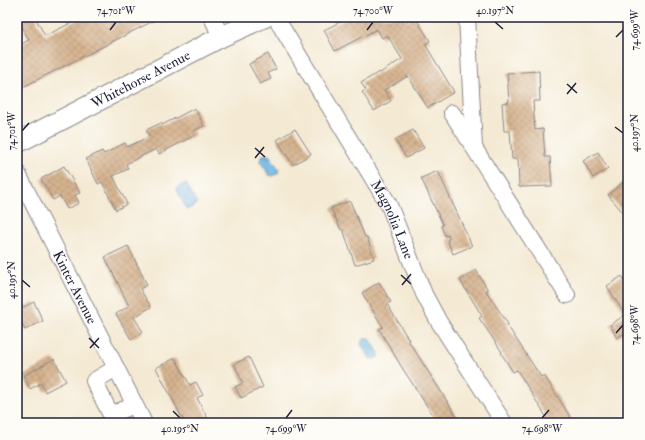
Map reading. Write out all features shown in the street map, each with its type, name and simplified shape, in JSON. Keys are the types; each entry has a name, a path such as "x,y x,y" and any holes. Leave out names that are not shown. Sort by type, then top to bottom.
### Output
{"main road":[{"name":"Whitehorse Avenue","path":"17,143 221,38 265,17"}],"street":[{"path":"212,17 221,38"},
{"name":"Magnolia Lane","path":"276,17 389,205 424,294 439,322 504,423"},
{"path":"467,17 474,148"},
{"path":"452,113 567,295"},
{"name":"Kinter Avenue","path":"17,172 144,423"},
{"path":"116,368 94,381 112,415 134,405"}],"water":[{"path":"266,154 270,156 279,169 278,173 273,176 269,175 260,161 261,156"},
{"path":"186,183 197,204 187,210 176,188"},
{"path":"366,337 370,339 379,353 379,357 370,359 361,344"}],"building":[{"path":"17,17 35,17 45,36 83,17 161,17 17,90 17,46 29,40"},
{"path":"350,17 404,17 407,22 415,17 430,41 425,44 454,92 428,108 408,76 384,90 391,101 374,111 362,92 366,90 361,83 402,59 387,35 382,38 377,29 335,51 324,30"},
{"path":"268,54 276,69 268,73 271,79 260,84 249,64"},
{"path":"539,71 540,101 533,101 535,130 543,129 545,157 550,157 552,186 519,187 518,159 512,159 510,131 504,131 502,103 509,102 507,73"},
{"path":"195,108 204,126 193,131 195,135 159,154 156,149 126,164 128,169 113,176 127,204 116,210 102,182 98,184 86,159 102,151 104,154 125,143 127,147 150,136 146,130 161,123 162,125"},
{"path":"295,129 311,154 293,165 277,140"},
{"path":"413,130 424,148 406,158 395,140"},
{"path":"598,152 608,169 593,178 583,161"},
{"path":"64,166 80,193 75,195 79,203 67,209 60,196 53,200 41,179"},
{"path":"438,171 472,246 453,254 447,240 449,239 448,235 445,236 441,226 443,225 421,178"},
{"path":"628,178 628,218 608,195"},
{"path":"350,201 365,237 367,237 374,259 355,265 343,229 341,230 331,208"},
{"path":"128,246 147,285 140,289 151,307 134,317 143,332 131,339 116,314 129,306 105,257"},
{"path":"476,270 488,290 486,291 508,324 507,325 541,377 544,375 574,423 550,423 517,370 513,372 501,353 502,352 479,318 482,316 460,280"},
{"path":"622,276 628,286 628,331 617,338 610,325 625,315 607,286"},
{"path":"379,282 391,302 387,304 461,423 438,423 379,329 383,327 362,293"},
{"path":"34,302 43,321 25,330 17,314 17,310"},
{"path":"249,357 263,387 241,398 235,387 243,383 234,364"},
{"path":"175,358 190,385 196,382 203,395 197,398 210,423 185,423 156,368"},
{"path":"54,359 66,381 45,392 41,383 30,389 23,376"}]}
